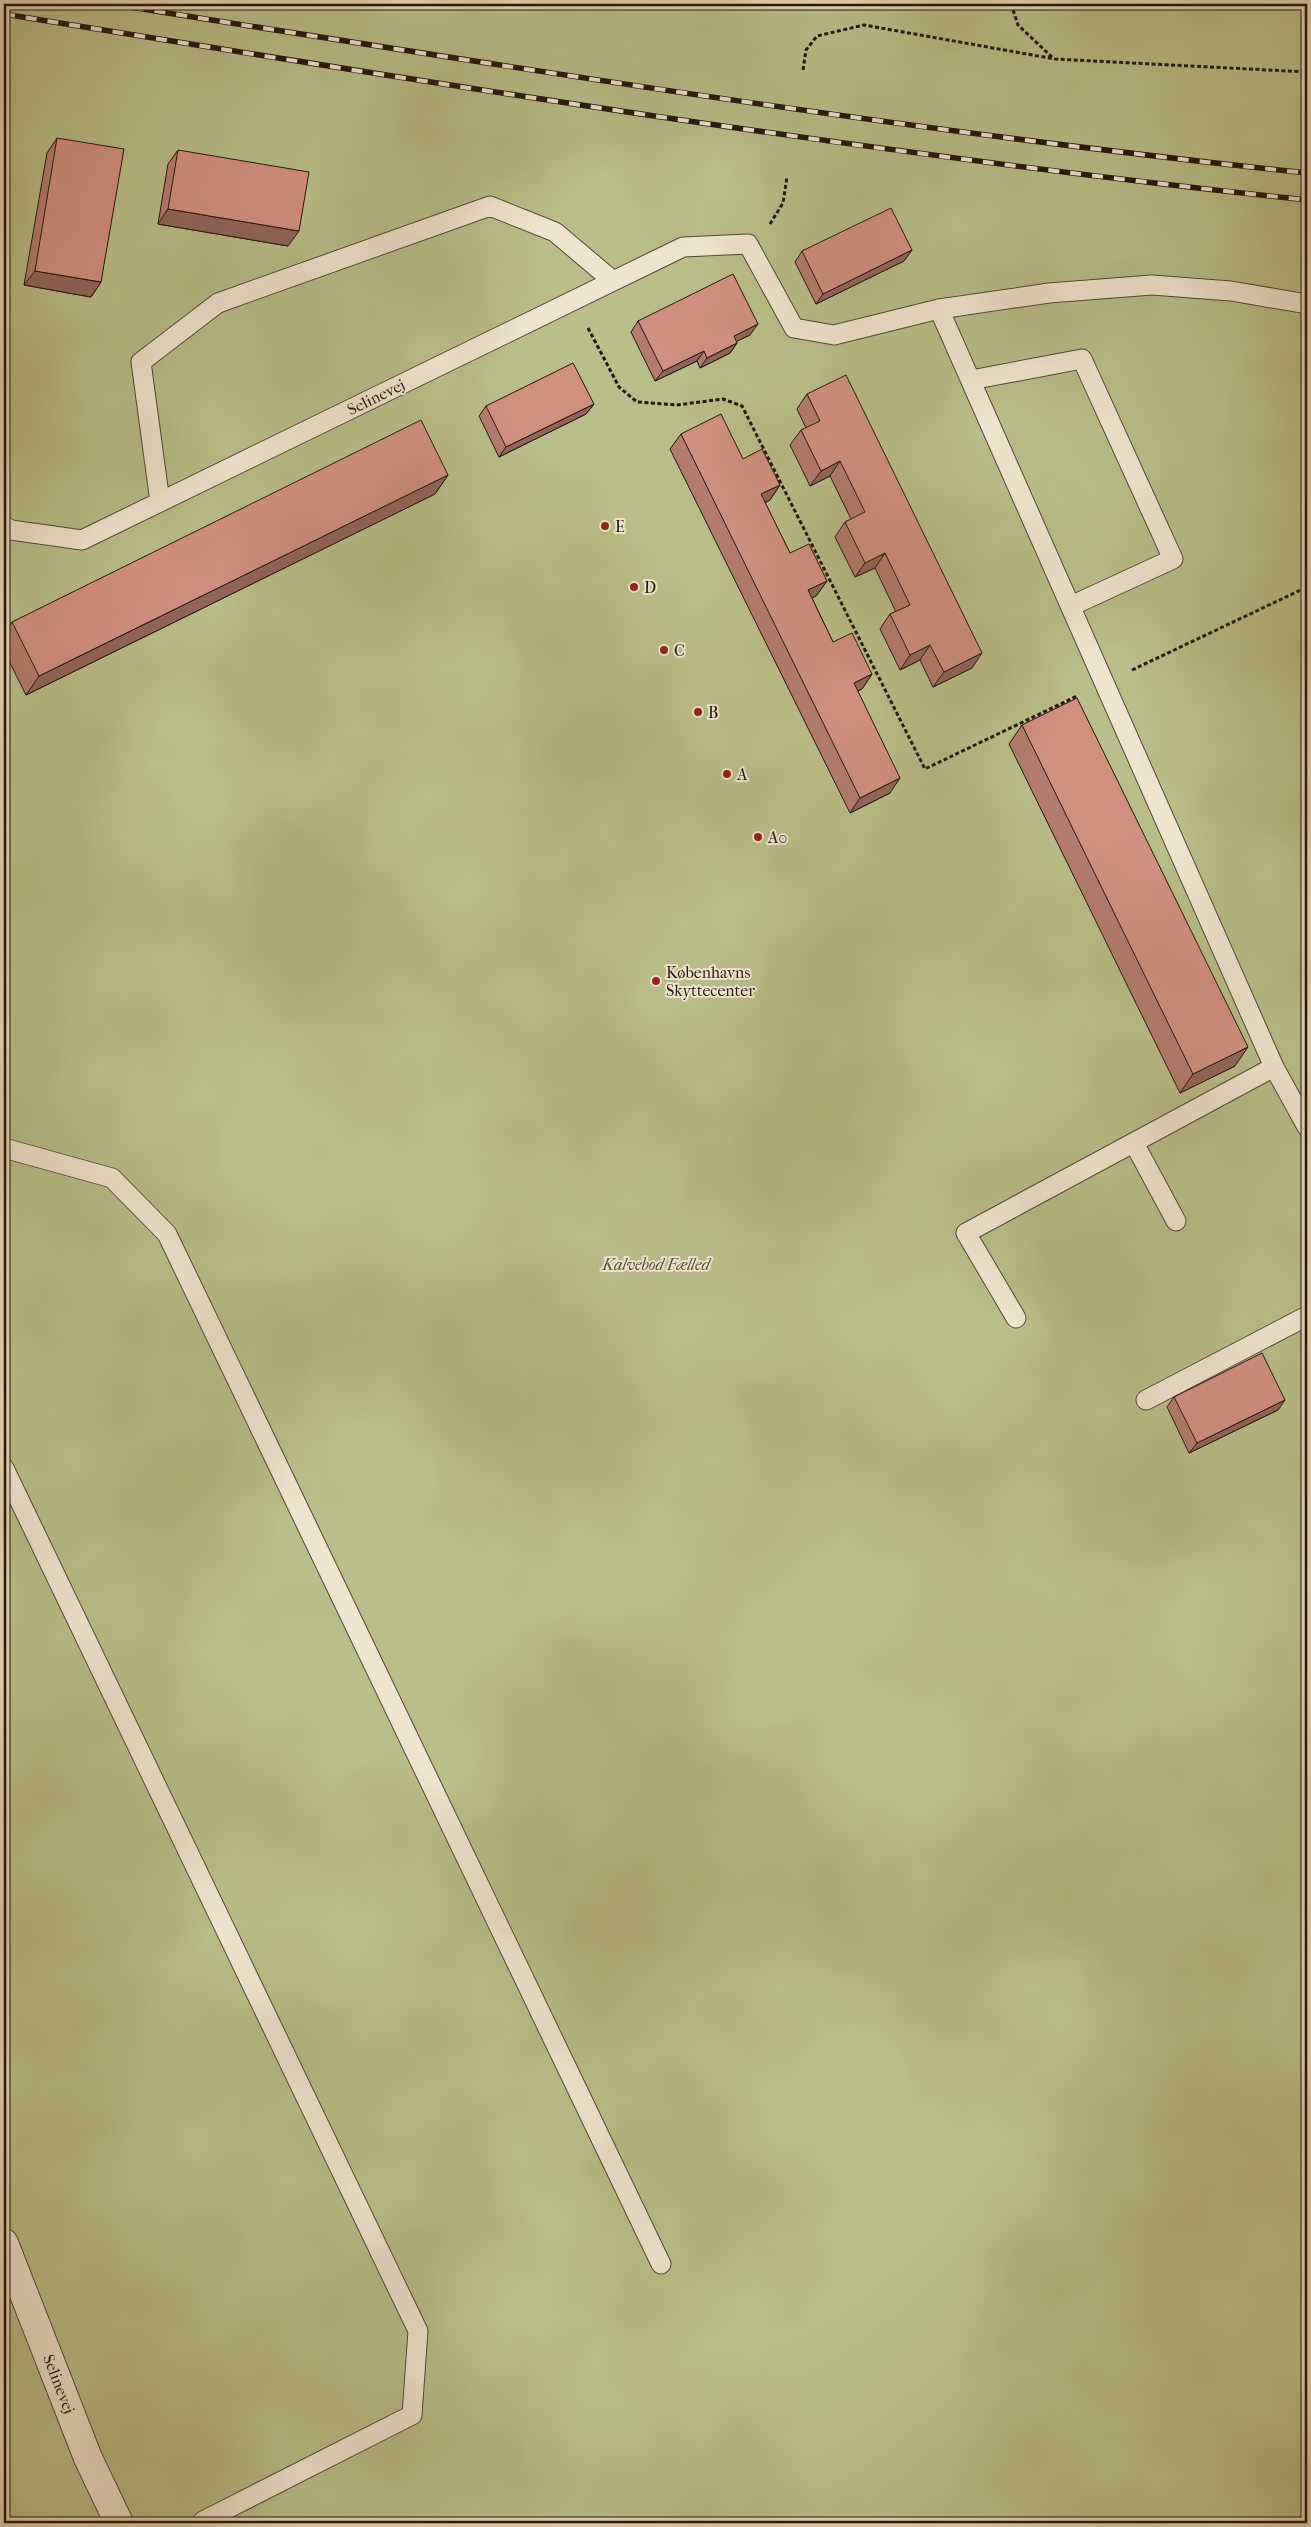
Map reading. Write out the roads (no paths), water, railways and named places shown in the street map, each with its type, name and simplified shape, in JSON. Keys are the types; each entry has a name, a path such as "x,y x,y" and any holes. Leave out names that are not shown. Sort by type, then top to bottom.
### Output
{"street":[{"name":"Selinevej","path":"4,2243 88,2458 119,2523"}],"lane":[{"path":"160,502 141,362 218,303 490,206 555,232 613,281"},
{"name":"Selinevej","path":"4,526 11,530 82,540 683,247 748,244 794,328 834,335 939,309"},
{"path":"1307,304 1232,291 1152,286 1049,293 939,309 1274,1067 1307,1127"},
{"path":"971,380 1082,359 1173,559 1070,606"},
{"path":"1016,1318 966,1232 1274,1067"},
{"path":"1134,1142 1176,1221"},
{"path":"4,1148 112,1178 167,1234 661,2264"},
{"path":"1146,1400 1307,1316"},
{"path":"4,1468 418,2330 412,2415 203,2522"}],"railway":[{"path":"111,4 559,74 857,118 1007,138 1307,173"},
{"path":"4,14 654,116 980,161 1307,200"}],"place":[{"name":"E","path":"605,526"},
{"name":"D","path":"634,587"},
{"name":"C","path":"664,650"},
{"name":"B","path":"698,712"},
{"name":"A","path":"727,774"},
{"name":"A0","path":"758,837"},
{"name":"Københavns Skyttecenter","path":"656,981"}],"park label":[{"name":"Kalvebod Fælled","path":"656,1264"}]}
